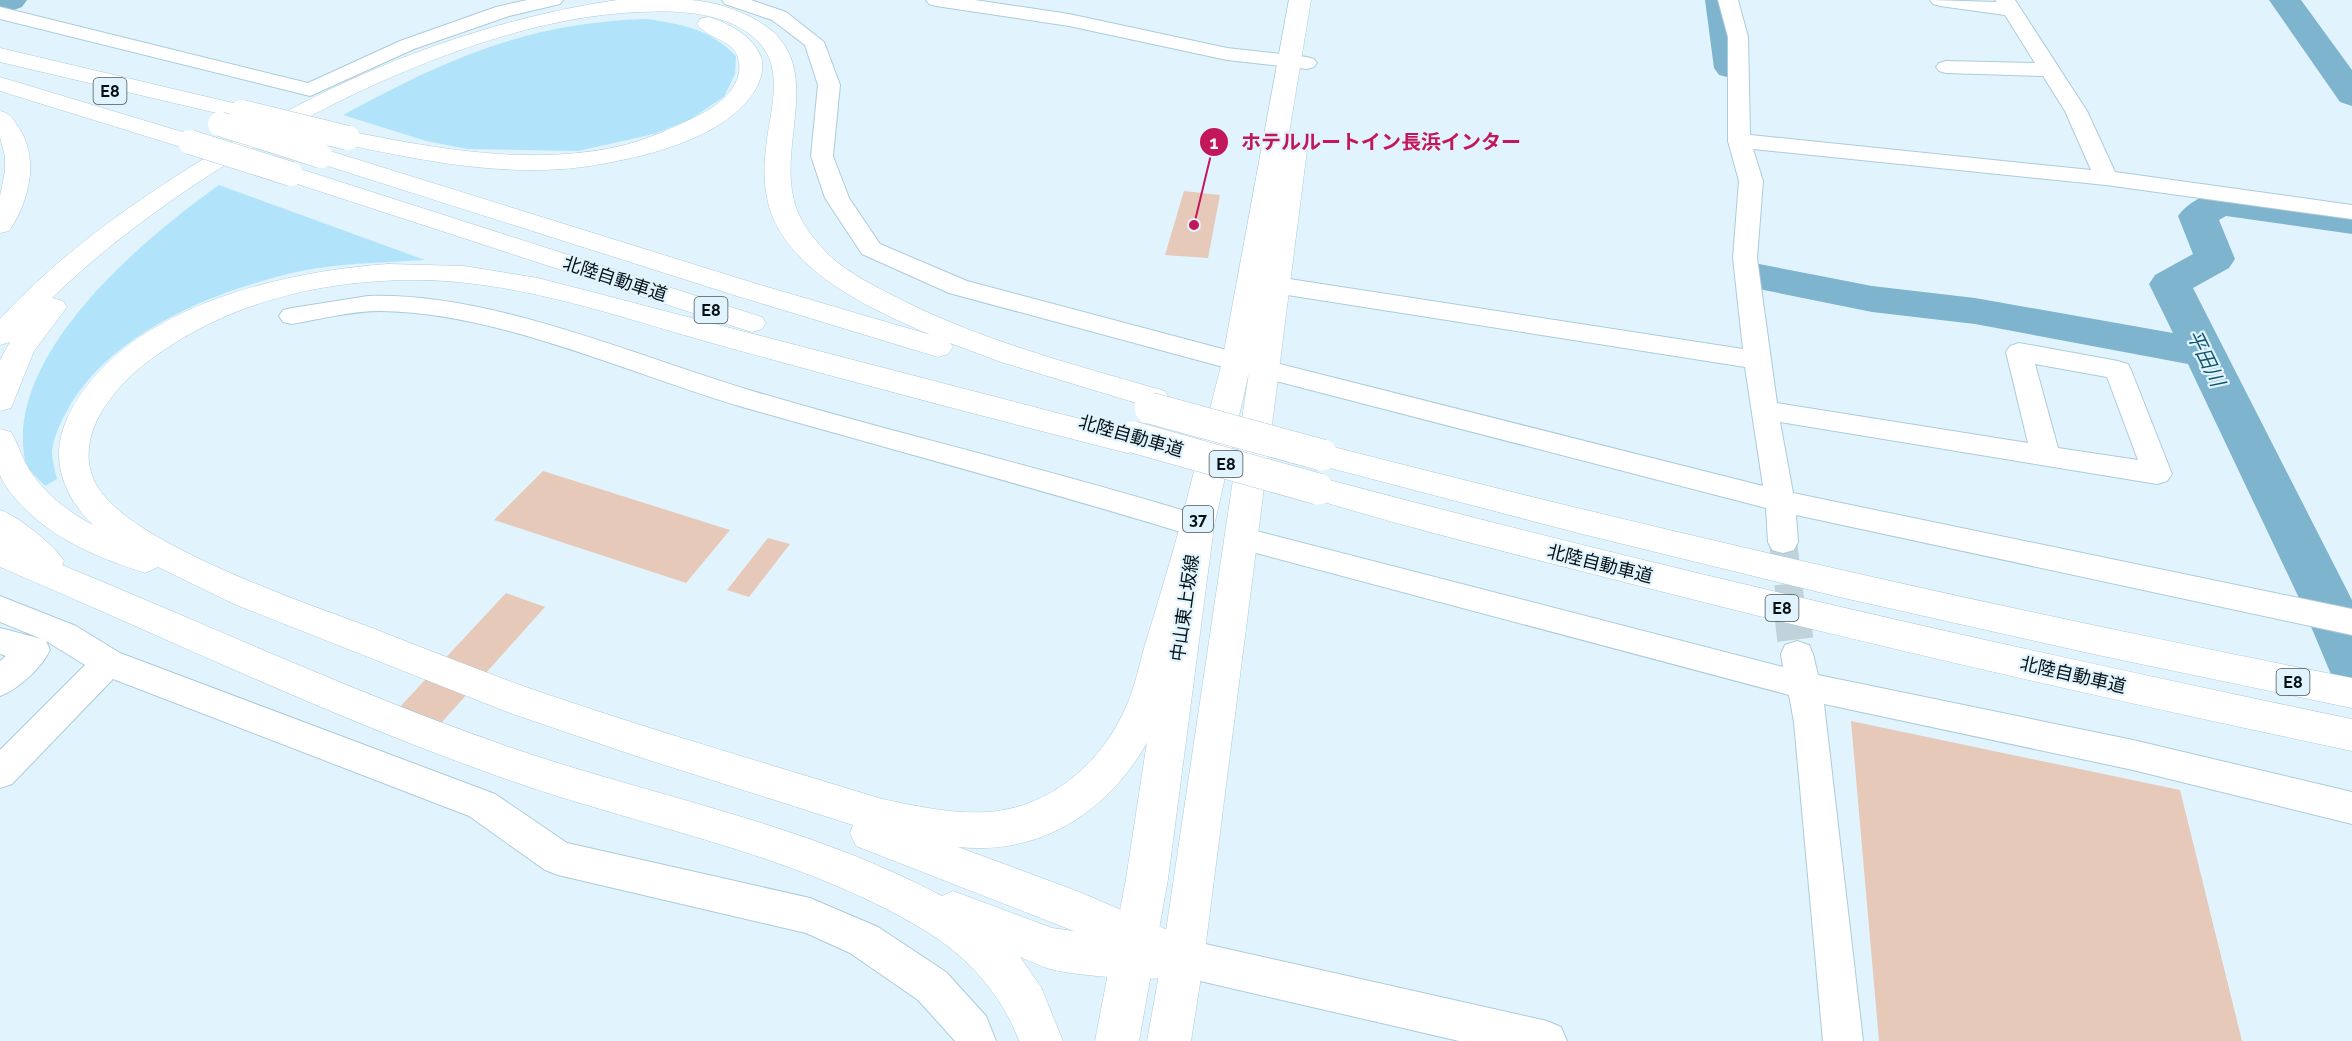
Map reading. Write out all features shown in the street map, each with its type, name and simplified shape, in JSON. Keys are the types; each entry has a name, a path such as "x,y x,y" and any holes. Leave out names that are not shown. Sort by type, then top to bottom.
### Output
{"main road":[{"name":"中山東上坂線","path":"1169,1041 1183,958 1241,538 1251,366 1298,62 1300,0"},
{"name":"中山東上坂線","path":"1298,62 1318,0"},
{"path":"0,336 49,284 110,233 219,160 339,91 436,47 523,18 598,4 667,3 711,10 732,17 750,25 776,48 784,63 786,81 786,102 777,159 782,207 792,228 822,264 870,296 944,329 1152,403"},
{"path":"0,55 242,112 348,138 424,153 493,160 563,160 621,152 677,135 722,111 745,88 752,66 742,46 723,31 689,19 648,14 597,15 538,25 481,42 420,66 322,114 265,147 179,202 109,255 83,277 38,323 11,366 0,401"},
{"name":"北陸自動車道","path":"0,60 220,124 747,290 1324,451 1497,502 1924,603 2352,693"},
{"name":"北陸自動車道","path":"0,84 1132,440 1679,584 2248,714 2352,735"},
{"path":"0,118 14,137 18,170 16,188 10,207 0,225"},
{"path":"221,584 154,550 130,535 104,514 87,496 77,479 72,458 75,437 83,416 95,396 113,375 156,341 208,313 238,301 269,291 334,277 365,273 431,272 526,285 901,386 1132,440"},
{"name":"中山東上坂線","path":"1118,1041 1147,879 1197,526 1251,366"},
{"path":"0,440 15,476 49,513 69,528 131,555 221,584 1051,901 1135,947"},
{"path":"0,522 40,556 69,576 105,596"},
{"path":"546,710 882,817 920,827 956,831 1018,827 1042,819 1084,794 1102,777 1131,737 1143,713 1197,526"},
{"path":"0,553 277,671 501,761 590,792 771,843 1052,949 1135,947 1183,958"},
{"path":"879,883 968,935 991,955 1025,1000 1041,1041"}],"street":[{"path":"0,13 310,90 407,45 503,11 553,0"},
{"path":"732,0 779,16 814,42 829,85 822,156 837,198 871,249 958,287 1251,366 1780,501 2352,622"},
{"path":"936,0 1022,11 1227,54 1298,62"},
{"path":"1728,0 1738,37 1739,141 1751,181 1745,258 1764,410 1780,501 1783,543"},
{"path":"1940,0 2007,5 2076,111 2106,178"},
{"path":"1946,67 2049,70"},
{"path":"1739,141 2106,178 2352,212"},
{"path":"1263,284 1758,360"},
{"path":"292,316 347,306 393,303 490,320 538,332 709,388 1197,526"},
{"path":"1764,410 2046,456 2123,468 2157,474 2118,370 2019,352 2046,456"},
{"path":"1241,538 1805,686 2133,755 2352,808"},
{"path":"0,609 50,643 482,805 558,858 810,916 842,930 864,940 932,986 972,1030 976,1041"},
{"path":"0,641 50,643"},
{"path":"0,682 50,643"},
{"path":"1797,654 1811,722 1843,1041"},
{"path":"0,773 108,663"},
{"path":"1183,958 1547,1041"}],"shaded area":[{"path":"647,19 695,29 715,39 736,56 735,74 724,97 689,120 654,134 578,151 468,149 426,141 343,115 452,61 525,36 604,22"},
{"path":"219,185 425,260 352,264 316,268 280,276 219,295 160,323 133,340 108,360 86,383 68,409 58,430 52,452 57,479 45,486 26,465 24,424 35,383 56,342 85,304 119,268 154,235"}],"building":[{"path":"1184,191 1220,195 1208,258 1165,255"},
{"path":"543,471 730,530 686,583 494,520"},
{"path":"768,538 790,544 749,597 727,590"},
{"path":"506,593 545,607 426,740 384,724"},
{"path":"1851,721 2180,790 2242,1041 1879,1041"}],"waterway":[{"path":"0,5 11,0"},
{"path":"1721,0 1731,68"},
{"name":"平田川","path":"2285,0 2352,95"},
{"name":"平田川","path":"2352,222 2220,203 2198,216 2215,259 2170,284 2325,598 2352,663"},
{"path":"1759,277 1872,299 1975,311 2204,353"}],"tunnel":[{"path":"1783,542 1791,606"},
{"path":"1791,604 1797,654"}],"place":[{"name":"ホテルルートイン長浜インター","path":"1194,225"}]}
